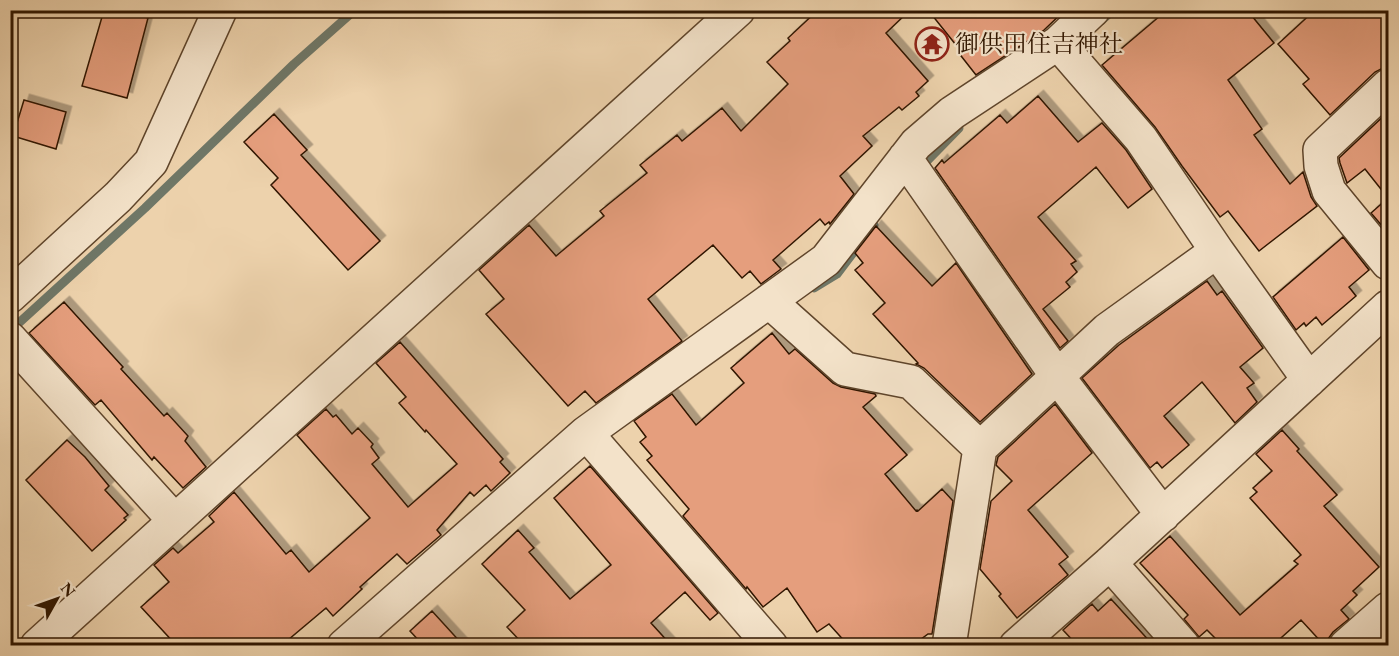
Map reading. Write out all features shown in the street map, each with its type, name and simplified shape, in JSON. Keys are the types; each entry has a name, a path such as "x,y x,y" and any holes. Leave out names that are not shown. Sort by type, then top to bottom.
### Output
{"street":[{"path":"10,296 118,197 151,162 220,10"},
{"path":"37,645 738,10"},
{"path":"344,645 586,433 778,309 826,260 916,144 952,113 1058,43 1093,10"},
{"path":"1058,43 1141,139 1217,251 1310,380"},
{"path":"1389,86 1320,150 1321,166 1329,191 1389,263"},
{"path":"906,159 1057,376 1162,515"},
{"path":"949,645 980,448 1107,330 1217,251"},
{"path":"1016,645 1110,563 1389,307"},
{"path":"778,309 845,369 911,382 980,448"},
{"path":"15,344 175,521"},
{"path":"586,433 771,645"},
{"path":"1110,563 1183,645"},
{"path":"1346,645 1389,609"}],"building":[{"path":"104,10 121,10 148,18 127,98 82,86"},
{"path":"818,10 910,10 886,33 928,81 916,92 919,96 902,110 899,107 863,136 872,146 840,176 854,194 830,224 829,222 825,225 820,219 773,260 781,269 761,284 750,271 742,278 713,245 648,299 682,341 596,403 585,391 568,406 486,314 504,299 479,270 529,225 556,256 604,216 600,211 647,173 640,165 677,135 682,141 722,108 741,131 788,84 767,62 790,41 788,38"},
{"path":"928,10 1065,10 1043,31 976,75 958,52 960,50"},
{"path":"1167,10 1247,10 1274,43 1228,80 1262,129 1254,135 1290,184 1303,172 1311,197 1317,206 1259,251 1228,211 1220,217 1155,127 1102,65"},
{"path":"1315,10 1389,10 1389,68 1375,72 1330,115 1303,84 1309,79 1278,44"},
{"path":"1038,96 1078,142 1102,123 1126,150 1152,189 1128,208 1096,167 1038,217 1076,261 1071,264 1077,272 1066,282 1070,287 1043,309 1068,341 1060,348 935,168 942,160 944,163 1000,115 1007,123"},
{"path":"24,100 66,112 56,149 13,136"},
{"path":"1389,111 1389,234 1371,213 1388,198 1365,169 1347,183 1339,158"},
{"path":"274,114 307,150 301,155 380,241 348,270 271,185 278,178 244,142"},
{"path":"876,226 932,286 956,263 1032,374 980,422 924,368 916,364 918,363 873,314 885,303 855,270 863,263 855,253"},
{"path":"1343,237 1369,270 1349,287 1356,296 1322,325 1316,317 1306,326 1304,323 1296,330 1273,297"},
{"path":"1207,281 1217,295 1222,291 1263,348 1240,367 1254,383 1247,388 1257,402 1235,423 1202,382 1164,416 1189,445 1162,468 1157,462 1150,468 1082,378 1119,345"},
{"path":"64,302 164,416 167,413 188,436 185,441 206,467 183,488 154,457 152,460 101,400 95,405 29,333"},
{"path":"772,333 789,354 795,349 833,383 841,387 875,394 876,396 863,407 907,455 885,474 916,511 942,489 953,501 932,634 928,634 913,645 848,645 829,624 817,632 787,588 763,607 683,516 689,509 647,460 652,456 640,442 646,437 634,421 672,394 696,425 744,383 731,368"},
{"path":"400,342 503,459 500,462 510,473 491,491 486,485 474,496 470,492 437,530 441,535 407,564 397,554 360,587 362,589 333,616 326,608 282,645 176,645 141,607 169,582 154,565 173,548 178,553 214,522 209,516 234,492 286,554 291,550 309,572 370,518 297,435 326,409 333,417 336,415 352,434 358,428 373,444 371,447 379,458 372,464 408,507 457,464 399,403 406,397 376,363"},
{"path":"1055,404 1092,453 1028,510 1068,557 1059,564 1068,575 1017,618 980,569 991,501 1012,481 996,465 998,457"},
{"path":"1282,430 1299,449 1297,451 1337,495 1324,506 1379,567 1353,591 1357,595 1341,610 1349,619 1333,632 1328,639 1328,645 1324,645 1301,620 1273,645 1222,645 1207,630 1199,637 1184,619 1188,615 1140,563 1170,536 1240,615 1298,564 1294,561 1301,555 1250,498 1257,492 1253,488 1272,471 1256,454"},
{"path":"67,440 85,457 109,486 105,490 128,515 124,518 126,520 92,551 26,480"},
{"path":"590,466 718,613 710,620 685,592 651,623 671,645 524,645 507,627 525,610 482,564 518,530 534,548 529,552 570,599 611,565 554,498"},
{"path":"1111,599 1153,645 1077,645 1063,630 1092,604 1098,611"},
{"path":"432,611 463,645 423,645 410,631"}],"waterway":[{"path":"10,331 145,208 294,64 355,10"},
{"path":"1101,21 1113,10"},
{"path":"918,170 959,128"},
{"path":"814,288 837,274 874,225"}],"place":[{"name":"御供田住吉神社","path":"932,44"}]}
